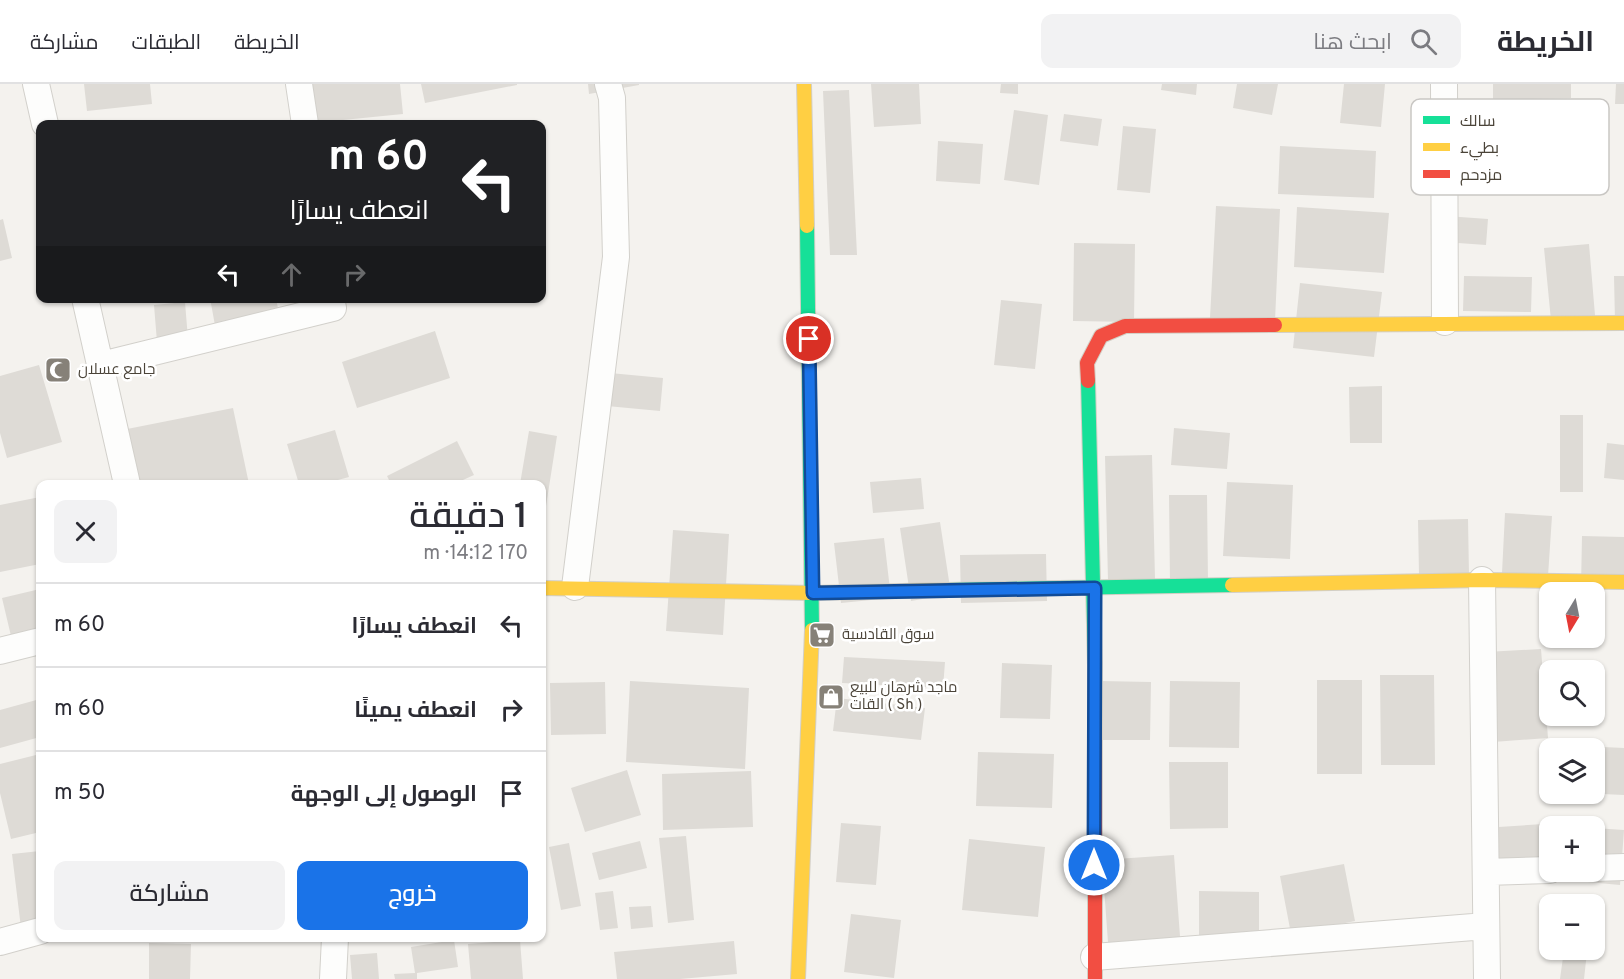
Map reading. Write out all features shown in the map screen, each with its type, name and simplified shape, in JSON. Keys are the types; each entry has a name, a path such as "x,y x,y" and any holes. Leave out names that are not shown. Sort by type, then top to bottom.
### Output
{"street":[{"path":"36,84 44,120"},
{"path":"299,84 304,120"},
{"path":"575,587 616,257 612,98 608,84"},
{"path":"798,979 813,593 804,84"},
{"path":"1444,84 1444,99"},
{"path":"1444,195 1445,322"},
{"path":"86,303 126,480"},
{"path":"101,365 333,308 332,303"},
{"path":"1486,926 1094,968 1095,588 1087,363 1101,336 1125,326 1445,322 1624,323"},
{"path":"546,588 813,593 1482,580 1624,582"},
{"path":"1482,580 1487,979"},
{"path":"0,651 36,642"},
{"path":"1605,868 1624,867"},
{"path":"1486,872 1539,870"},
{"path":"0,942 36,932"},
{"path":"333,979 335,942"}],"building":[{"path":"84,84 150,84 152,104 87,111"},
{"path":"298,84 400,84 403,114 343,120 302,120"},
{"path":"421,84 517,84 517,85 425,103"},
{"path":"588,84 639,84 639,85 589,94"},
{"path":"871,84 919,84 921,124 874,127"},
{"path":"1001,84 1018,84 1018,94 1000,93"},
{"path":"1162,84 1197,84 1196,95 1161,90"},
{"path":"1237,84 1278,84 1272,115 1233,108"},
{"path":"1344,84 1385,84 1381,127 1340,123"},
{"path":"1493,84 1571,84 1571,98 1493,99"},
{"path":"1616,84 1624,84 1624,104 1615,104"},
{"path":"849,90 857,255 830,255 823,91"},
{"path":"1014,110 1048,115 1039,185 1004,180"},
{"path":"1064,114 1102,119 1098,146 1060,141"},
{"path":"1123,126 1156,129 1150,193 1117,190"},
{"path":"938,141 983,144 980,184 936,181"},
{"path":"1280,146 1376,151 1374,198 1278,194"},
{"path":"1216,206 1280,209 1275,321 1210,318"},
{"path":"1297,207 1389,213 1384,273 1294,267"},
{"path":"1446,216 1488,219 1486,245 1444,242"},
{"path":"3,219 12,258 0,261 0,220"},
{"path":"1074,243 1135,244 1134,322 1073,321"},
{"path":"1589,244 1596,327 1552,331 1544,248"},
{"path":"1464,276 1532,277 1531,312 1463,311"},
{"path":"1614,276 1624,276 1624,322 1615,322"},
{"path":"1300,283 1382,292 1374,357 1293,348"},
{"path":"1001,300 1042,304 1035,369 994,365"},
{"path":"185,303 188,339 157,342 154,305"},
{"path":"211,303 277,303 280,319 216,331"},
{"path":"435,331 450,378 357,408 342,362"},
{"path":"39,365 62,442 7,458 0,433 0,376"},
{"path":"610,373 663,378 660,411 607,406"},
{"path":"1382,386 1382,443 1350,443 1349,387"},
{"path":"233,408 248,480 127,480 117,431"},
{"path":"1560,415 1583,415 1583,492 1560,492"},
{"path":"1174,428 1230,433 1227,469 1171,465"},
{"path":"335,430 349,477 338,480 298,480 287,444"},
{"path":"529,431 557,436 546,506 546,480 521,480"},
{"path":"457,441 474,475 463,480 389,480 387,476"},
{"path":"1607,443 1624,445 1624,480 1604,478"},
{"path":"1152,455 1155,579 1108,580 1105,456"},
{"path":"921,478 924,509 873,513 870,482"},
{"path":"1227,482 1293,485 1290,559 1223,556"},
{"path":"1169,495 1207,495 1208,582 1170,583"},
{"path":"36,498 36,565 0,572 0,505"},
{"path":"1505,513 1552,516 1548,576 1502,573"},
{"path":"1468,519 1469,575 1419,575 1418,520"},
{"path":"940,522 951,594 911,601 900,528"},
{"path":"673,530 729,534 723,635 666,631"},
{"path":"1582,536 1624,537 1624,588 1605,588 1605,582 1581,582"},
{"path":"884,538 891,598 841,603 834,543"},
{"path":"1046,554 1047,601 961,603 960,555"},
{"path":"36,590 36,630 11,636 2,598"},
{"path":"1541,649 1539,726 1547,726 1548,738 1493,742 1486,652"},
{"path":"844,657 945,662 943,688 842,683"},
{"path":"1002,663 1052,665 1050,719 1000,718"},
{"path":"1380,675 1434,675 1435,765 1381,765"},
{"path":"1317,680 1362,680 1362,774 1317,774"},
{"path":"630,681 749,688 745,769 626,762"},
{"path":"1100,681 1151,682 1150,740 1099,740"},
{"path":"1170,681 1240,682 1239,748 1169,747"},
{"path":"605,682 606,734 551,735 550,683"},
{"path":"837,698 925,708 921,740 833,731"},
{"path":"36,700 36,738 0,748 0,710"},
{"path":"1605,747 1624,748 1624,795 1605,794"},
{"path":"978,752 1054,754 1052,808 976,806"},
{"path":"36,755 36,833 11,839 0,793 0,764"},
{"path":"1169,762 1228,762 1228,828 1170,829"},
{"path":"627,770 641,815 585,832 571,788"},
{"path":"751,771 753,827 663,830 662,774"},
{"path":"841,823 881,826 876,885 836,882"},
{"path":"1539,824 1539,881 1486,884 1483,828"},
{"path":"1605,829 1624,830 1620,885 1588,882 1605,882"},
{"path":"686,836 694,920 668,923 659,838"},
{"path":"969,839 1045,847 1038,917 962,910"},
{"path":"640,841 647,868 599,880 592,853"},
{"path":"569,843 581,906 561,910 549,847"},
{"path":"36,851 36,926 21,928 12,854"},
{"path":"1174,855 1181,950 1109,956 1102,860"},
{"path":"1344,864 1355,921 1291,934 1280,876"},
{"path":"613,891 618,928 600,930 595,893"},
{"path":"1199,891 1259,892 1259,951 1199,950"},
{"path":"651,906 653,927 631,929 629,907"},
{"path":"851,914 901,920 894,978 844,972"},
{"path":"734,941 737,974 680,979 617,979 614,952"},
{"path":"454,942 458,967 417,973 417,979 395,979 394,974 415,973 411,947"},
{"path":"520,942 523,979 471,979 468,944"},
{"path":"149,943 191,944 190,979 149,979"},
{"path":"377,953 379,979 352,979 350,955"},
{"path":"1563,960 1586,960 1584,979 1560,979"}],"traffic: fast":[{"path":"807,226 812,630"},
{"path":"1088,381 1095,665"},
{"path":"947,590 1232,585"}],"traffic: slow":[{"path":"804,84 807,226"},
{"path":"1275,325 1624,323"},
{"path":"1232,585 1482,580 1624,582"},
{"path":"546,588 813,593 947,590"},
{"path":"798,979 812,630"}],"traffic: jam":[{"path":"1088,381 1087,363 1101,336 1125,326 1275,325"},
{"path":"1095,665 1095,979"}],"place":[{"name":"جامع عسلان","path":"58,370"},
{"name":"سوق القادسية","path":"822,635"},
{"name":"ماجد شرهان للبيع القات ( Sh )","path":"831,697"}],"route":[{"path":"809,339 813,593 1095,588 1094,865"}]}
